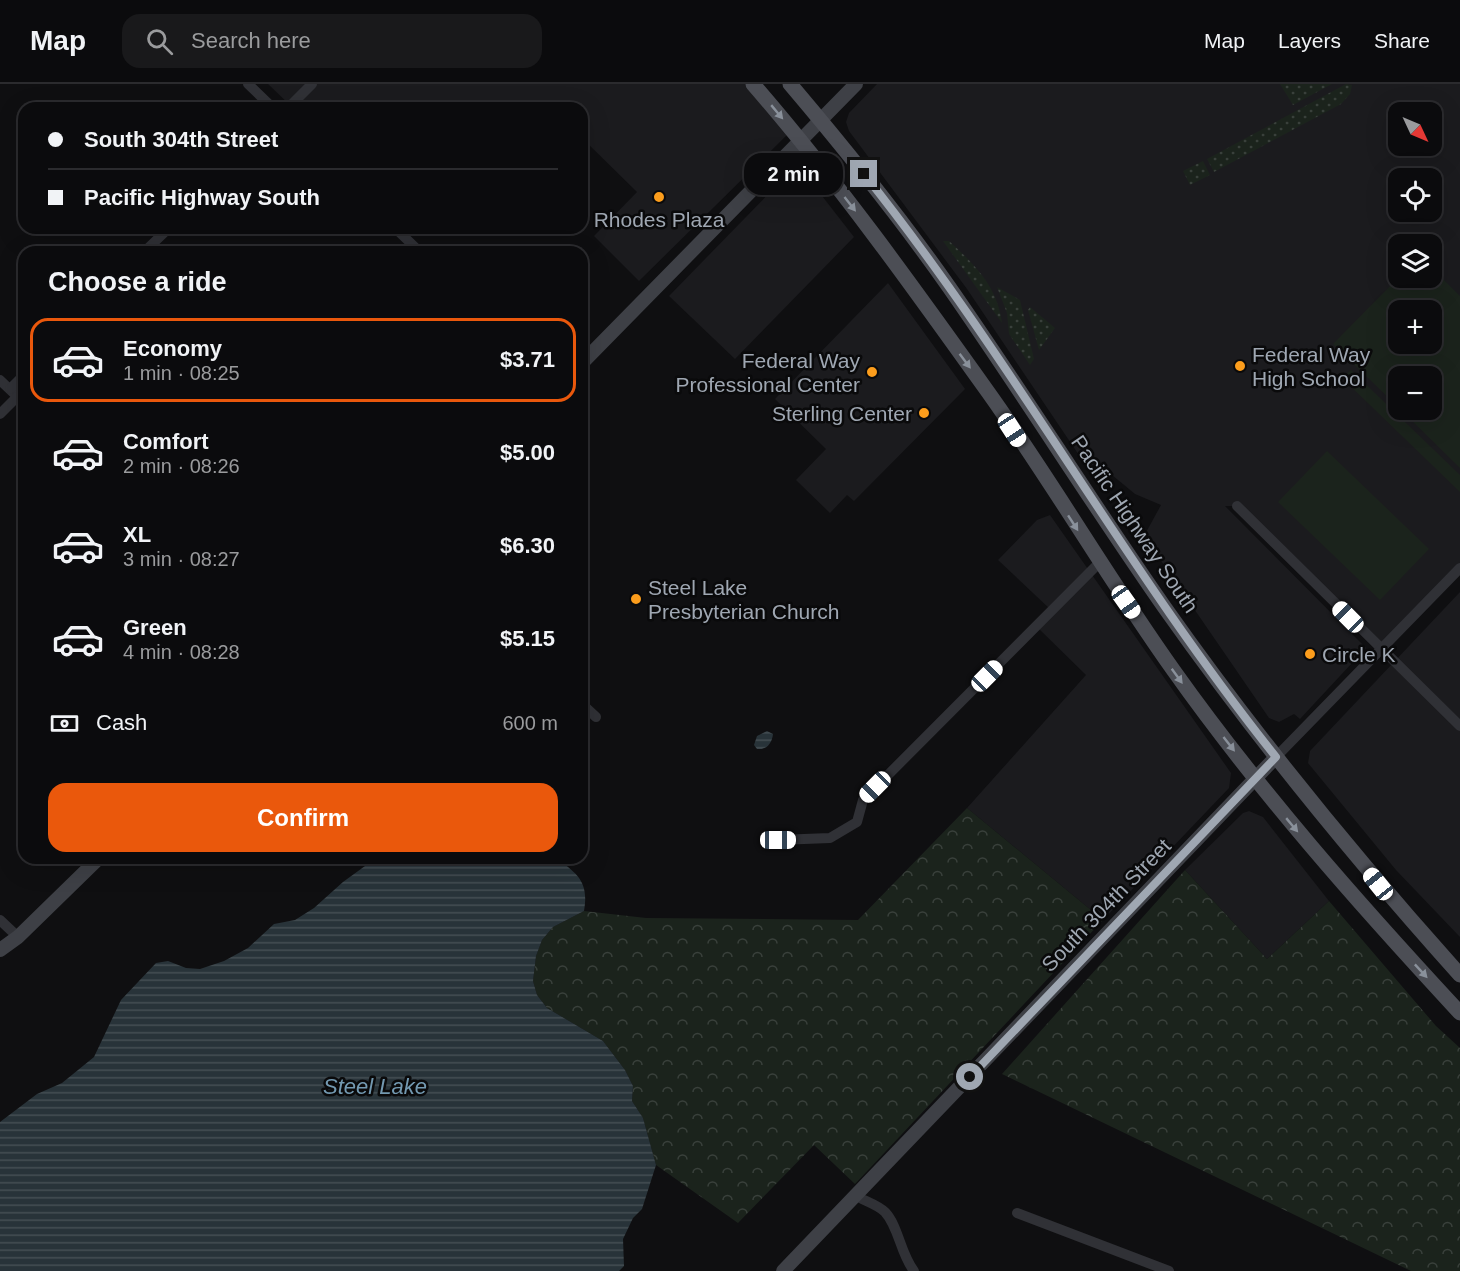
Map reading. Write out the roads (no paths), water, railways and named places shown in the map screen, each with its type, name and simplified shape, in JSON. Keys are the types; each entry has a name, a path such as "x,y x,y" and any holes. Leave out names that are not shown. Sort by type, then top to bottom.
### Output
{"main road":[{"path":"753,84 866,225 989,393 1099,563 1174,671 1256,779 1333,873 1460,1013"},
{"name":"Pacific Highway South","path":"790,84 821,120 947,285 1155,593 1276,757 1378,884 1460,975"}],"street":[{"path":"248,84 267,102"},
{"path":"294,102 312,84"},
{"path":"588,357 856,84"},
{"path":"150,246 163,234"},
{"path":"401,234 414,246"},
{"path":"0,380 17,396 0,414"},
{"path":"1237,506 1460,726"},
{"path":"778,840 830,838 857,822 863,800 1099,563"},
{"name":"South 304th Street","path":"783,1271 1460,568"},
{"path":"588,710 596,717"},
{"path":"0,950 18,937 93,864"},
{"path":"0,920 18,937"},
{"path":"856,1196 884,1211 891,1221 905,1260 915,1271"},
{"path":"1017,1213 1164,1270"}],"water":[{"path":"767,731 773,734 770,743 764,748 757,749 754,745 757,736"},
{"name":"Steel Lake","path":"368,864 564,864 576,874 585,893 584,911 553,927 542,940 536,956 533,981 537,995 547,1008 603,1041 625,1070 633,1086 632,1101 643,1118 656,1165 642,1209 633,1218 623,1239 624,1266 619,1271 0,1271 0,1122 37,1094 62,1083 94,1057 121,1000 156,963 168,961 186,968 200,969 224,961 248,948 274,924 295,920 314,908"}],"place":[{"name":"Rhodes Plaza","path":"659,197"},
{"name":"Federal Way High School","path":"1240,366"},
{"name":"Federal Way Professional Center","path":"872,372"},
{"name":"Sterling Center","path":"924,413"},
{"name":"Steel Lake Presbyterian Church","path":"636,599"},
{"name":"Circle K","path":"1310,654"}]}
